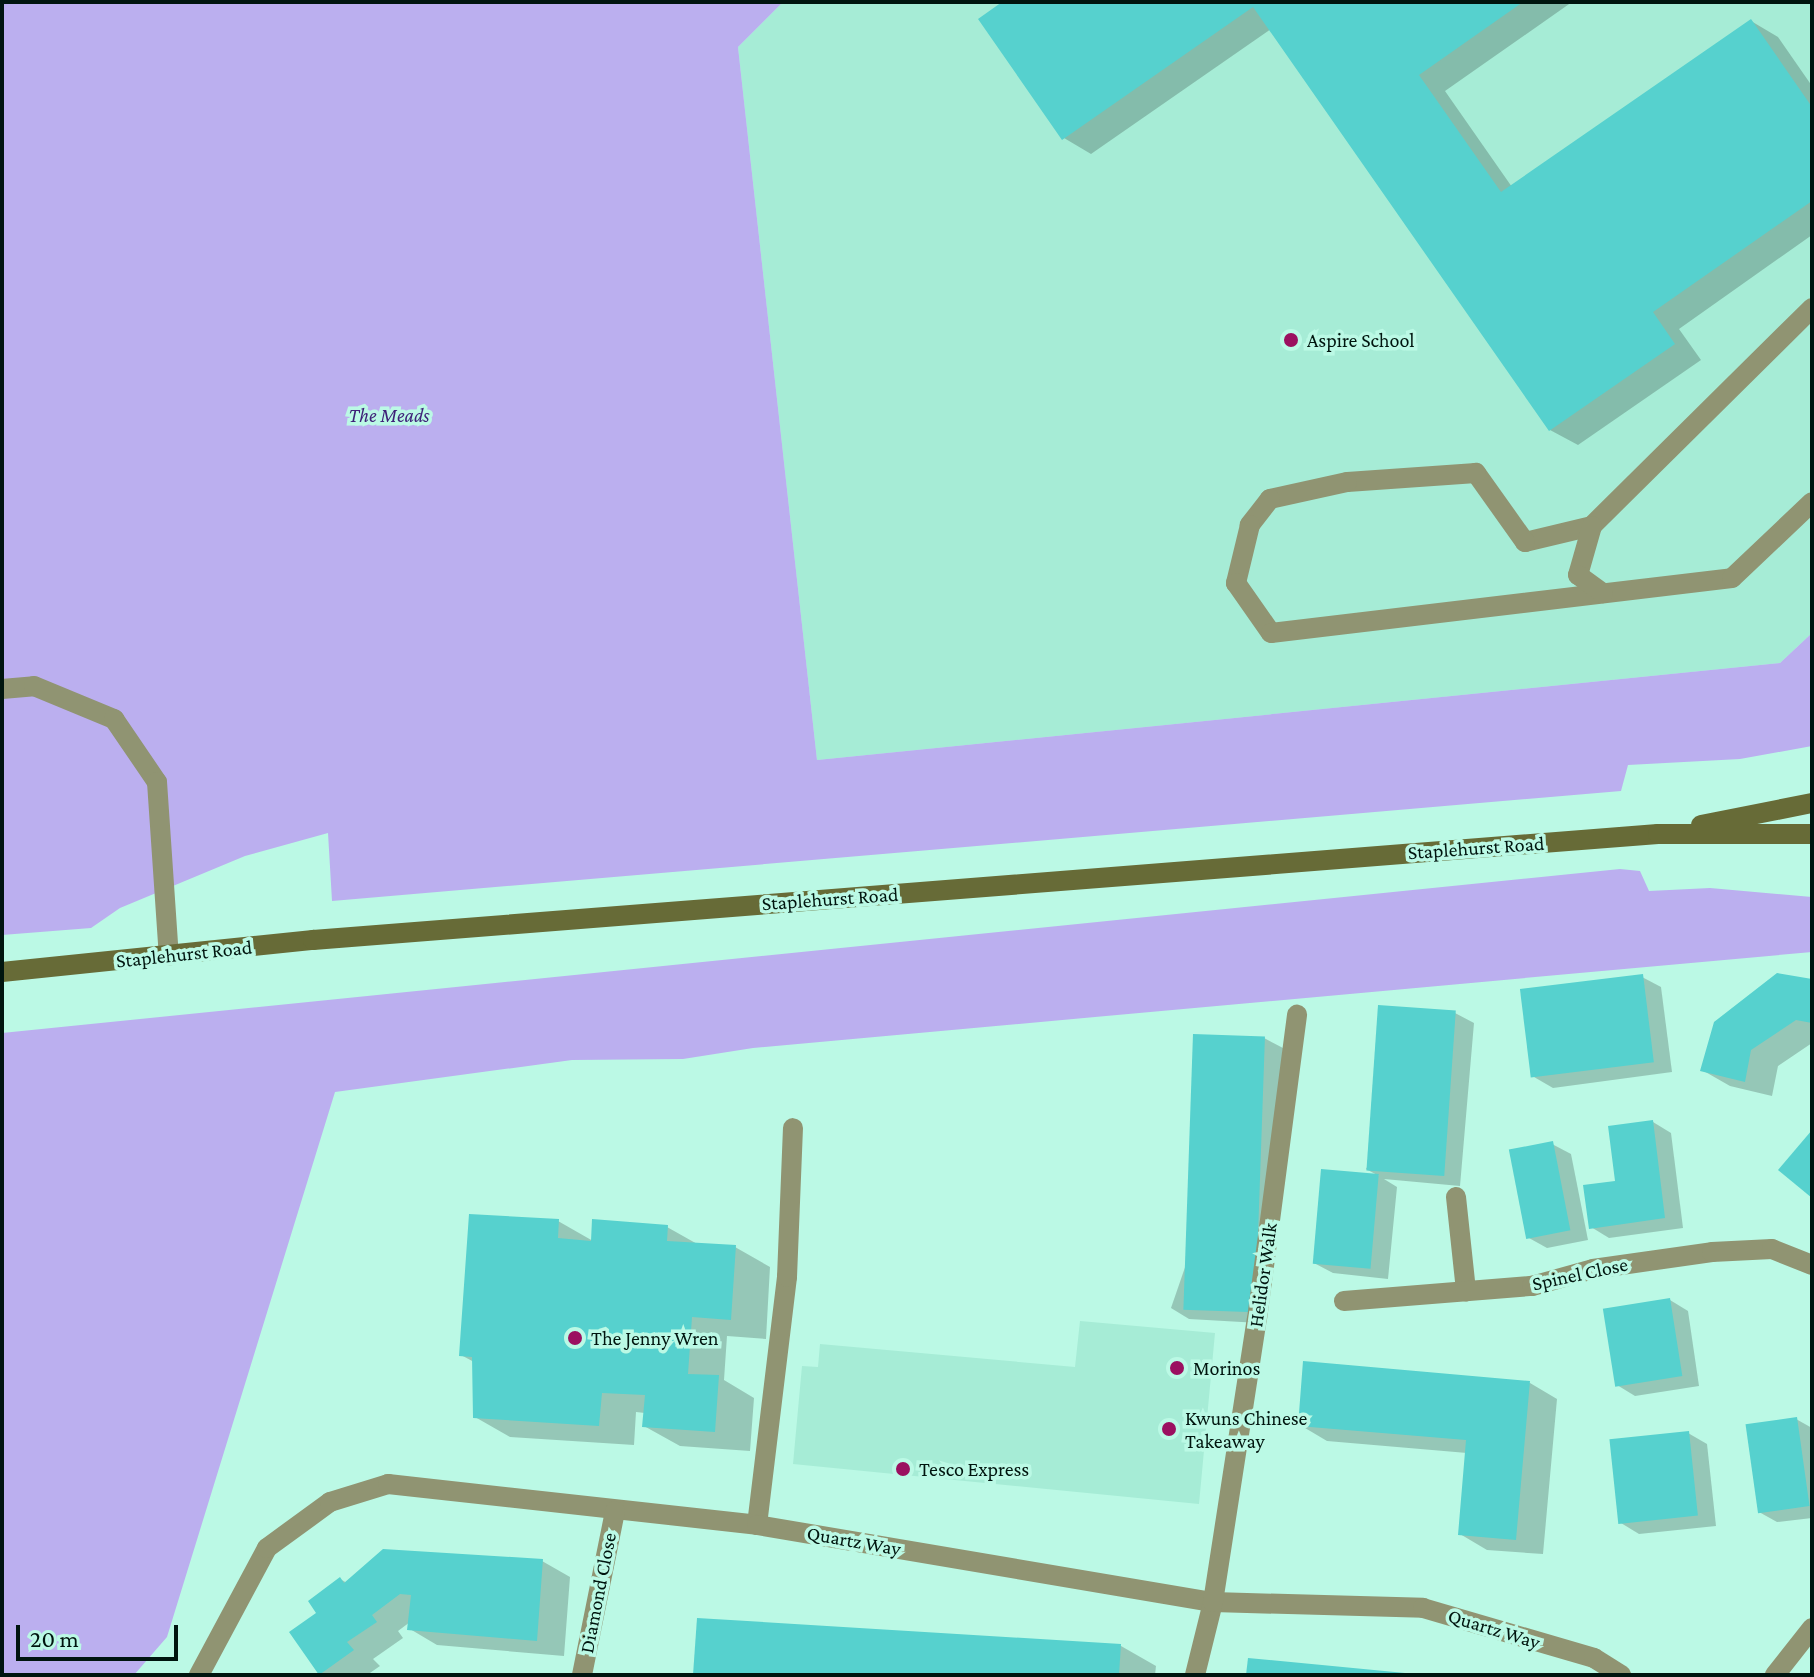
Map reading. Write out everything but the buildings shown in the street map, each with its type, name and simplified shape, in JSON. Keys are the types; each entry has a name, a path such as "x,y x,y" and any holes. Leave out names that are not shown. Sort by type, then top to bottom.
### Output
{"main road":[{"name":"Staplehurst Road","path":"1658,834 1812,803"},
{"name":"Staplehurst Road","path":"2,972 313,940 1658,834 1812,834"}],"street":[{"path":"1603,593 1578,575 1592,526 1812,308"},
{"path":"1592,526 1525,542 1476,473 1347,482 1270,499 1250,525 1236,583 1271,633 1732,578 1812,502"},
{"path":"2,689 34,686 114,719 157,782 169,956"},
{"name":"Helidor Walk","path":"1195,1675 1213,1602 1297,1015"},
{"path":"757,1525 787,1277 793,1128"},
{"path":"1456,1197 1466,1291"},
{"name":"Spinel Close","path":"1344,1301 1532,1286 1593,1269 1712,1252 1772,1249 1812,1265"},
{"name":"Quartz Way","path":"199,1675 267,1548 330,1502 388,1484 757,1525 1213,1602 1423,1608 1621,1675"},
{"name":"Diamond Close","path":"582,1675 615,1511"},
{"path":"1775,1675 1812,1628"}],"shaded area":[{"name":"Aspire School","path":"783,2 1812,2 1812,633 1780,663 817,760 738,47"},
{"path":"1080,1321 1215,1333 1199,1504 793,1464 802,1366 818,1367 820,1344 1075,1367"}],"green space":[{"name":"The Meads","path":"2,2 783,2 738,47 817,760 1780,663 1812,633 1812,746 1740,759 1628,765 1621,791 332,901 328,833 245,856 120,908 91,928 2,935"},
{"path":"1620,869 1640,871 1649,891 1710,888 1812,897 1812,952 753,1048 683,1059 572,1060 335,1092 167,1637 134,1675 2,1675 2,1033"}],"place":[{"name":"Aspire School","path":"1291,340"},
{"name":"The Jenny Wren","path":"575,1338"},
{"name":"Morinos","path":"1177,1368"},
{"name":"Kwuns Chinese Takeaway","path":"1169,1429"},
{"name":"Tesco Express","path":"903,1469"}]}
